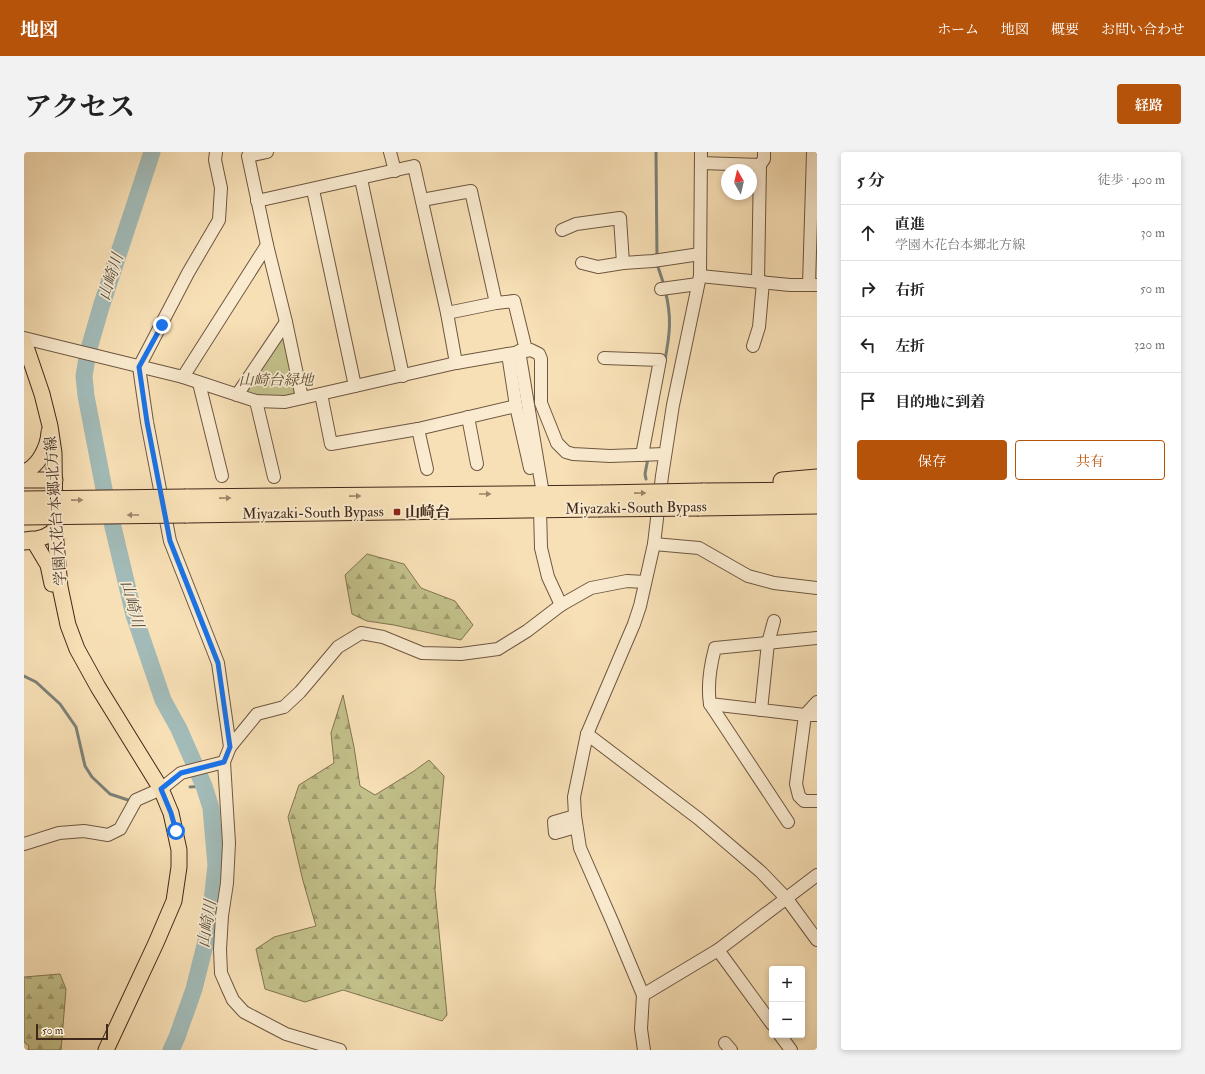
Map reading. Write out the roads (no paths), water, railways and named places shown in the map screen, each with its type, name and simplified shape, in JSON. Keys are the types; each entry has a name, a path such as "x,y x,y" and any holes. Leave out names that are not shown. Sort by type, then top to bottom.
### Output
{"highway":[{"path":"732,499 784,481 817,478"},
{"name":"Miyazaki-South Bypass","path":"732,499 817,491"},
{"name":"Miyazaki-South Bypass","path":"24,500 186,506 732,499 817,505"},
{"path":"732,499 765,512 817,514"},
{"name":"Miyazaki-South Bypass","path":"24,516 186,506"}],"main road":[{"name":"学園木花台本郷北方線","path":"24,341 42,394 50,426 56,480 55,531 60,587 68,625 77,649 98,687 161,789 171,813 178,850 179,867 174,901 156,944 106,1050"},
{"path":"24,472 36,464 42,454 48,442 50,426"},
{"path":"24,480 56,480"},
{"path":"55,531 44,537 28,540 48,564 58,614 68,625"}],"street":[{"path":"216,152 215,160 221,188 219,220 188,273 139,367 147,422 170,541 218,663 230,747"},
{"path":"267,152 248,156 257,202 286,322 302,398"},
{"path":"390,152 395,171"},
{"path":"753,346 759,327 760,165 764,159 764,152"},
{"path":"664,288 699,280 760,282 790,286 814,286 813,152"},
{"path":"644,1050 641,1029 643,995 580,848 575,821 574,797 587,734 634,624 640,606 654,544 665,454 673,405 699,280 701,157 760,165"},
{"path":"257,202 414,166 447,313 456,363"},
{"path":"361,179 403,376"},
{"path":"313,190 355,386"},
{"path":"422,200 471,191 496,303"},
{"path":"562,230 576,224 617,217 620,218 623,263"},
{"path":"182,377 267,245"},
{"path":"582,263 598,267 623,263 657,261 700,254"},
{"path":"447,313 496,303 514,302 518,352 541,502 542,548 548,577 561,605"},
{"path":"237,395 286,322"},
{"path":"24,338 182,377 256,401 285,402 456,363 531,350 539,354 541,359 541,403 557,443 566,452 573,454 610,456 665,454"},
{"path":"518,352 516,406 530,468"},
{"path":"604,358 660,360 642,455"},
{"path":"199,383 222,476"},
{"path":"321,394 331,444 418,429 516,406"},
{"path":"256,401 274,476"},
{"path":"468,417 477,464"},
{"path":"418,429 427,469"},
{"path":"654,544 699,548 761,584 774,583 817,588"},
{"path":"340,1050 286,1034 244,1012 233,1000 221,973 220,949 222,916 227,883 229,843 224,762 230,747 257,714 284,707 300,692 338,647 361,633 383,637 422,653 461,654 498,649 527,631 561,605 591,588 627,581 645,582"},
{"path":"762,710 768,643 774,621"},
{"path":"788,822 710,704 709,669 715,648 817,638"},
{"path":"817,702 804,715 796,784 799,796 804,801 817,801"},
{"path":"710,704 804,715 817,715"},
{"path":"587,734 699,819 761,872 787,899 817,940"},
{"path":"24,844 59,833 84,831 108,835 120,829 136,800 161,789 181,773 224,762"},
{"path":"643,995 718,950 817,875"},
{"path":"718,950 769,1020"}],"waterway":[{"name":"山崎川","path":"152,152 101,307 88,352 84,376 86,396 104,489 134,615 163,700 179,729 204,786 211,808 216,865 209,929 194,989 171,1050"},
{"path":"656,152 657,258"},
{"path":"657,264 664,285"},
{"path":"665,290 669,309 670,325 665,360"},
{"path":"646,479 645,474 648,458"},
{"path":"24,676 36,682 60,704 76,727 85,766 92,777 110,794 131,801"},
{"path":"190,787 204,786"}],"place":[{"name":"山崎台","path":"397,512"}],"park label":[{"name":"山崎台緑地","path":"276,380"}]}
